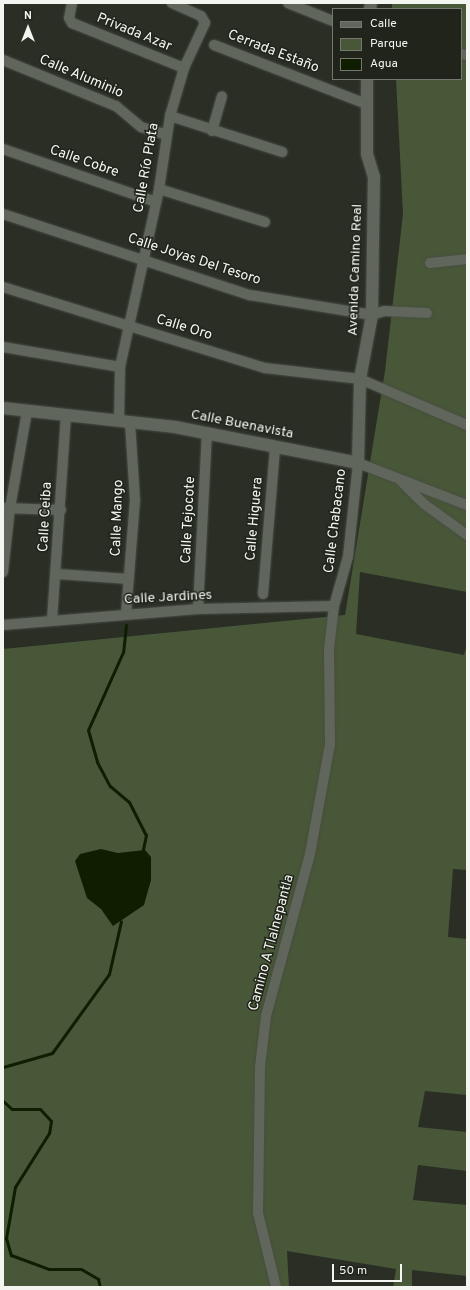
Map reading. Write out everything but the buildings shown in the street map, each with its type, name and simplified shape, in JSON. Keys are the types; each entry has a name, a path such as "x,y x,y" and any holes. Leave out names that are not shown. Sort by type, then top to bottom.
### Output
{"street":[{"name":"Privada Azar","path":"72,3 69,18 72,23 184,68"},
{"name":"Calle Río Plata","path":"124,422 120,367 142,258 159,189 170,116 184,68 205,19 172,3"},
{"path":"288,3 332,21"},
{"name":"Cerrada Estaño","path":"214,45 366,104"},
{"name":"Calle Aluminio","path":"3,60 116,106 141,126 167,135"},
{"name":"Avenida Camino Real","path":"358,463 360,379 372,314 374,178 367,154 367,80"},
{"path":"212,131 222,96"},
{"path":"170,116 212,131 282,152"},
{"name":"Calle Cobre","path":"3,148 156,202"},
{"path":"159,189 265,222"},
{"name":"Calle Joyas Del Tesoro","path":"3,214 142,258 250,295 372,314 384,311 427,314"},
{"path":"430,263 467,259"},
{"name":"Calle Oro","path":"3,287 266,368 360,379 467,425"},
{"path":"3,347 120,367"},
{"name":"Calle Buenavista","path":"3,408 207,433 358,463 467,505"},
{"path":"3,572 6,508 27,412"},
{"name":"Calle Ceiba","path":"52,620 57,574 66,416"},
{"name":"Calle Mango","path":"124,422 135,500 126,614"},
{"name":"Calle Tejocote","path":"198,609 207,433"},
{"name":"Calle Higuera","path":"263,594 275,447"},
{"name":"Calle Chabacano","path":"334,606 348,557 358,463"},
{"path":"398,479 424,504 467,535"},
{"path":"6,508 61,510"},
{"path":"57,574 129,579"},
{"name":"Calle Jardines","path":"3,625 198,609 334,606"},
{"name":"Camino A Tlalnepantla","path":"276,1287 258,1213 260,1067 266,1016 310,854 330,744 329,649 334,606"}],"green space":[{"path":"392,3 467,3 467,592 360,572 356,634 464,655 467,644 467,870 453,869 448,937 467,939 467,1095 425,1091 418,1127 467,1132 467,1171 418,1165 413,1200 467,1205 467,1276 412,1270 412,1287 393,1287 396,1269 287,1251 289,1287 3,1287 3,649 345,615 385,371 403,214 396,80 462,80 462,8 392,8"}],"water":[{"path":"101,849 118,853 145,850 151,857 151,880 144,905 113,926 101,909 87,898 75,861 80,854"}],"waterway":[{"path":"126,625 123,652 88,730 97,762 110,786 129,802 146,835 142,854"},
{"path":"3,1067 52,1053 109,974 121,921"},
{"path":"3,1101 12,1109 40,1109 51,1121 49,1133 15,1187 6,1238 11,1255 49,1269 81,1269 98,1279 100,1287"}]}
